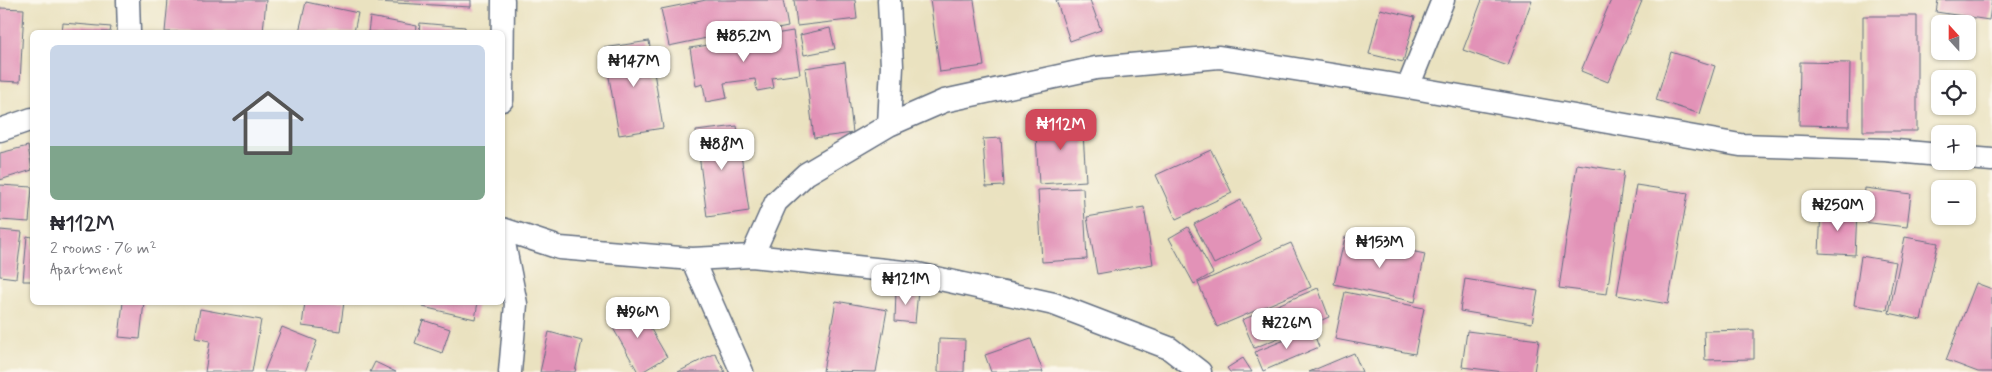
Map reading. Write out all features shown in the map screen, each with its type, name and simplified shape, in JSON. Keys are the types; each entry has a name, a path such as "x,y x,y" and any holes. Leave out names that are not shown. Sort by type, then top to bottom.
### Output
{"street":[{"path":"128,0 129,30"},
{"path":"502,0 502,30"},
{"path":"889,125 892,66 890,0"},
{"path":"1408,87 1443,0"},
{"path":"752,256 776,202 806,174 889,125 944,101 1096,68 1219,57 1408,87 1740,145 1884,150 1931,154"},
{"path":"0,130 30,120"},
{"path":"1976,159 1992,160"},
{"path":"505,230 560,248 692,259 752,256 913,273 1054,304 1169,348 1200,372"},
{"path":"505,248 516,304 510,372"},
{"path":"692,259 742,372"}],"building":[{"path":"168,0 266,0 263,30 165,30"},
{"path":"377,0 471,0 471,7 377,2"},
{"path":"706,0 783,0 788,27 736,37 735,32 669,46 661,9"},
{"path":"794,0 855,0 857,19 797,26"},
{"path":"930,0 974,0 984,66 940,72"},
{"path":"1056,0 1090,0 1101,30 1070,41"},
{"path":"1482,0 1532,0 1508,66 1463,50"},
{"path":"1611,0 1642,1 1608,82 1581,71"},
{"path":"1938,0 1992,0 1989,20 1976,18 1976,15 1956,15 1936,12"},
{"path":"306,2 358,13 354,30 299,30"},
{"path":"0,8 24,9 20,82 0,81"},
{"path":"1380,9 1415,17 1403,62 1369,54"},
{"path":"1863,16 1917,16 1917,131 1863,131"},
{"path":"370,17 417,26 416,30 368,30"},
{"path":"63,23 111,27 110,30 62,30"},
{"path":"420,23 465,27 465,30 419,30"},
{"path":"830,28 835,49 804,55 800,35"},
{"path":"793,31 800,74 772,78 774,88 757,91 755,79 724,83 727,98 706,102 703,84 696,86 690,48"},
{"path":"649,41 663,128 619,135 604,48"},
{"path":"1671,52 1715,66 1700,114 1656,100"},
{"path":"845,62 853,133 814,138 805,68"},
{"path":"1800,62 1850,63 1849,126 1799,125"},
{"path":"1082,117 1086,181 1039,184 1035,121"},
{"path":"737,126 749,211 707,217 696,131"},
{"path":"1001,138 1004,186 986,187 983,139"},
{"path":"28,146 30,171 0,180 0,153"},
{"path":"1211,150 1232,193 1176,219 1156,175"},
{"path":"1577,164 1624,171 1607,294 1559,288"},
{"path":"0,185 30,187 29,222 0,220"},
{"path":"1636,185 1688,193 1668,304 1617,295"},
{"path":"1083,188 1087,259 1042,262 1038,190"},
{"path":"1865,188 1911,194 1907,227 1862,222"},
{"path":"1241,200 1261,240 1214,264 1194,224"},
{"path":"1144,207 1153,264 1097,274 1087,217"},
{"path":"1821,209 1857,211 1855,255 1819,253"},
{"path":"1188,227 1213,273 1194,284 1169,238"},
{"path":"0,230 22,232 16,278 0,276"},
{"path":"27,236 30,237 30,281 23,281"},
{"path":"1345,237 1425,254 1415,302 1334,284"},
{"path":"1905,237 1938,243 1921,320 1889,313"},
{"path":"1291,243 1311,287 1217,327 1198,283"},
{"path":"1861,256 1896,262 1887,310 1854,305"},
{"path":"1465,279 1538,291 1532,323 1460,311"},
{"path":"1976,283 1992,289 1992,372 1978,372 1946,360"},
{"path":"1318,288 1329,317 1254,348 1242,320"},
{"path":"896,290 918,291 915,323 895,321"},
{"path":"1345,292 1424,308 1415,354 1335,339"},
{"path":"836,301 887,310 876,372 823,371"},
{"path":"123,305 144,305 140,339 119,337"},
{"path":"305,305 344,305 340,331 302,326"},
{"path":"423,305 477,305 475,319 423,307"},
{"path":"637,305 667,357 642,372 638,372 609,321"},
{"path":"200,309 261,320 252,372 205,372 210,341 195,338"},
{"path":"423,320 450,329 442,353 415,343"},
{"path":"282,327 317,341 305,372 264,372"},
{"path":"1312,329 1319,347 1263,371 1255,352"},
{"path":"1754,330 1754,359 1705,360 1704,331"},
{"path":"1467,331 1539,340 1534,372 1504,372 1462,367"},
{"path":"549,332 582,341 575,372 540,372"},
{"path":"939,339 965,340 964,372 938,372"},
{"path":"1031,339 1043,372 991,372 985,355"},
{"path":"715,353 725,372 678,372"},
{"path":"1354,353 1362,372 1309,372"},
{"path":"1243,358 1252,372 1230,372 1227,368"},
{"path":"375,362 396,372 370,372"}]}
